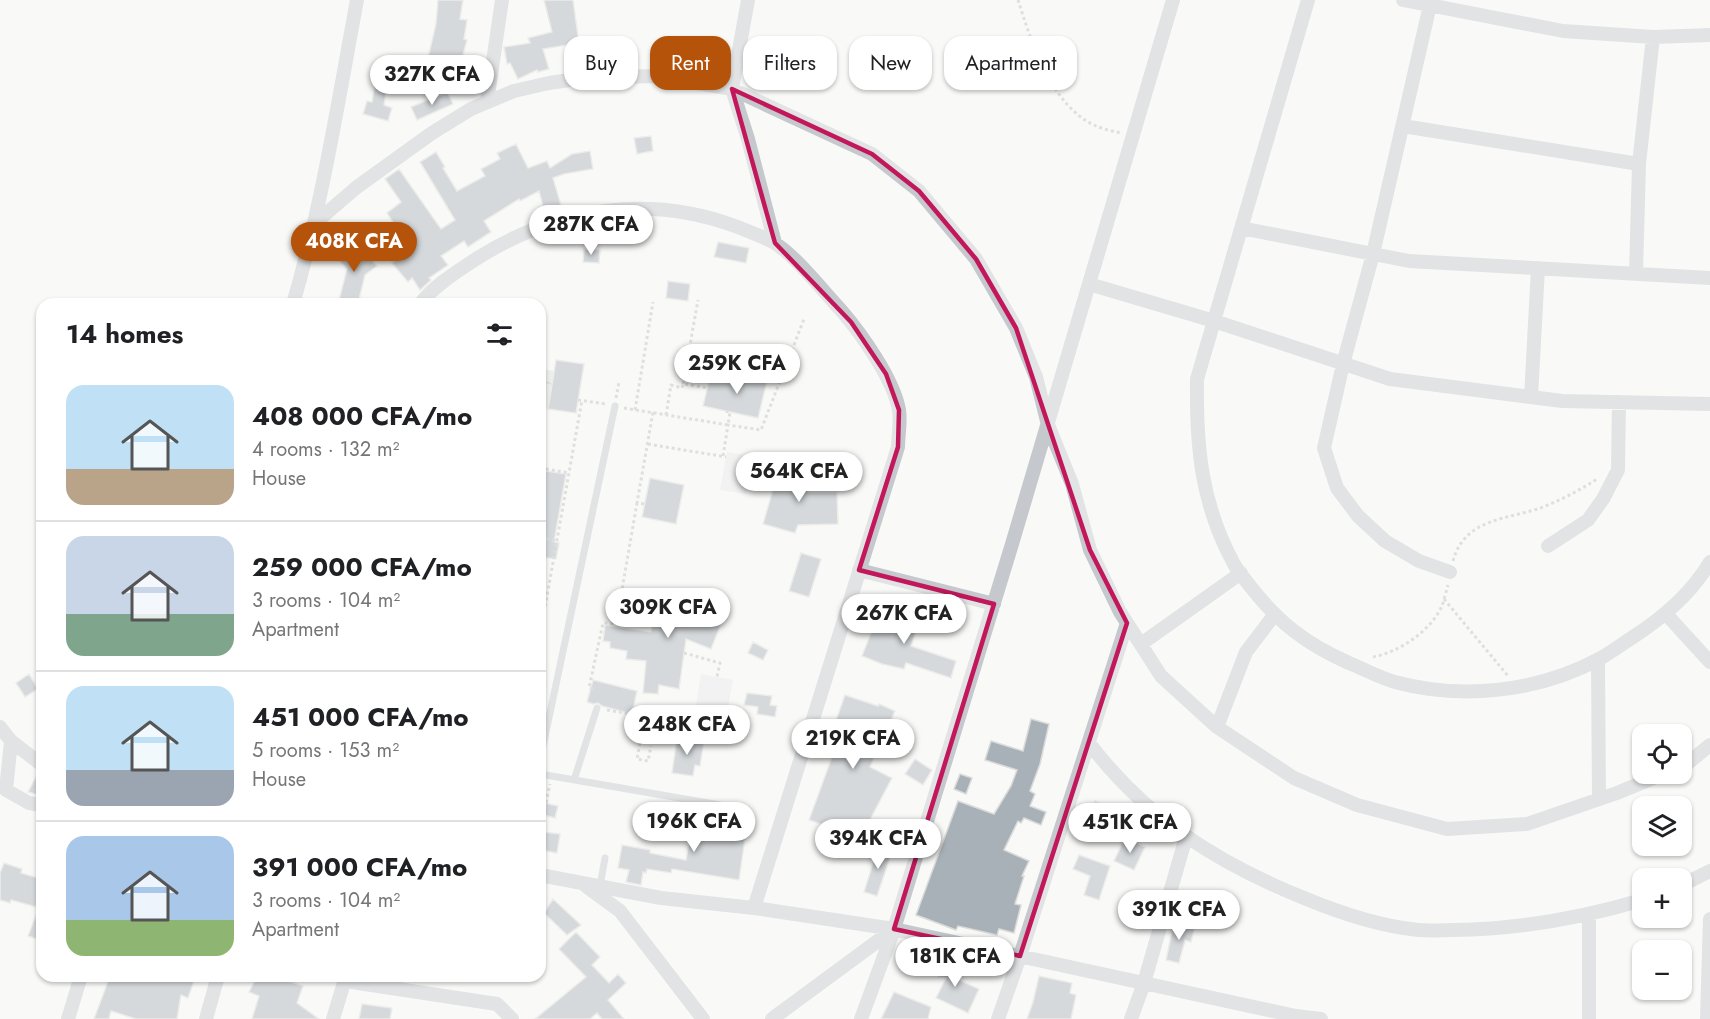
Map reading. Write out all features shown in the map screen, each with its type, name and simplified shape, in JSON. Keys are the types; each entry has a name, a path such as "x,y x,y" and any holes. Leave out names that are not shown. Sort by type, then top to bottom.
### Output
{"street":[{"path":"295,298 315,223 357,0"},
{"path":"487,102 502,0"},
{"path":"748,0 732,89 748,139 775,243"},
{"path":"861,1019 894,929 994,604 1173,0"},
{"path":"1308,0 1197,379 1197,430 1202,476 1212,513 1234,565 1275,614 1300,638 1394,682 1450,692 1498,690 1544,681 1598,660 1666,614 1699,581 1710,562"},
{"path":"1402,0 1563,31 1653,37 1710,35"},
{"path":"1430,5 1373,254 1343,364 1324,448 1337,488 1358,516 1385,541 1419,561 1450,572"},
{"path":"1636,274 1639,164 1653,37"},
{"path":"315,223 357,187 422,140 471,109 514,92 549,83 584,78 657,76 732,89 872,154 919,191 976,259 1016,328 1036,377 1048,425 1072,484 1090,550 1127,623 1161,676 1217,727 1293,778 1357,805 1447,829 1527,824 1637,784"},
{"path":"1403,126 1639,164"},
{"path":"426,298 445,279 510,239 548,224 612,209 672,209 721,221 775,243 810,276 851,322 886,374 899,410 898,447 754,908"},
{"path":"1241,228 1409,261 1710,278"},
{"path":"1531,397 1538,268"},
{"path":"1089,284 1214,321 1390,379 1562,401 1710,404"},
{"path":"1548,546 1588,520 1603,499 1618,470 1619,402"},
{"path":"859,570 994,604"},
{"path":"1141,645 1241,573"},
{"path":"1217,727 1246,652 1275,614"},
{"path":"1666,614 1710,662"},
{"path":"998,1019 1127,623"},
{"path":"1598,660 1599,799"},
{"path":"0,727 11,741 36,760"},
{"path":"11,741 3,792 36,804"},
{"path":"1089,743 1111,772 1143,804 1186,837 1217,857 1281,889 1349,916 1418,930 1476,930 1546,922 1632,903"},
{"path":"1692,760 1710,745"},
{"path":"1131,1019 1144,983 1186,837"},
{"path":"1692,880 1710,871"},
{"path":"546,877 662,898 754,908 894,929 1296,1016 1321,1019"},
{"path":"582,883 620,911 703,1019"},
{"path":"1589,914 1589,1019"},
{"path":"1707,1019 1710,919"},
{"path":"772,1019 894,929"},
{"path":"68,1019 79,982"},
{"path":"206,1019 216,982"},
{"path":"333,1019 344,982"},
{"path":"363,982 497,1004 512,1019"}],"lane":[{"path":"546,732 615,406"},
{"path":"574,780 597,708"},
{"path":"546,775 720,805"},
{"path":"600,886 605,858"}],"path":[{"path":"1018,0 1032,45 1049,79 1066,102 1081,117 1093,124 1132,136"},
{"path":"666,414 671,386 682,388 698,300"},
{"path":"635,410 653,303"},
{"path":"546,602 580,400 761,430 804,319"},
{"path":"615,406 619,382"},
{"path":"682,384 708,388"},
{"path":"647,444 724,457 730,412 725,411"},
{"path":"592,689 589,688 603,623 616,624 653,412"},
{"path":"546,469 569,473"},
{"path":"1345,661 1393,652 1428,625 1441,608 1459,543 1467,533 1485,524 1542,507 1573,494 1600,477"},
{"path":"637,503 644,504"},
{"path":"546,538 557,541"},
{"path":"1444,599 1517,686"},
{"path":"684,653 720,663 717,677"},
{"path":"607,705 606,710 645,716 637,759 648,761 651,746"},
{"path":"643,728 707,738 710,721"},
{"path":"546,804 552,776"}],"highlighted area":[{"path":"732,89 872,154 919,191 976,259 1016,328 1090,550 1127,623 1020,956 894,929 994,604 859,570 898,447 899,410 886,374 851,322 775,243"}],"shaded area":[{"path":"727,452 753,456 746,494 720,490"},
{"path":"701,674 733,680 725,723 694,718"}],"green space":[{"path":"546,370 554,371 548,409 546,408"}],"building":[{"path":"438,0 463,0 460,19 467,20 464,39 467,40 459,70 427,62 436,24"},
{"path":"544,0 573,0 578,36 564,36 564,46 543,49 549,69 538,72 537,70 518,79 510,63 507,64 504,47 530,43 528,38 552,32"},
{"path":"379,58 391,59 384,105 392,108 388,121 363,114 367,101 372,102"},
{"path":"447,92 453,104 417,120 411,107"},
{"path":"651,136 653,151 637,154 634,138"},
{"path":"516,144 528,168 547,161 550,168 572,154 590,151 593,169 553,178 561,205 544,210 539,191 520,201 519,199 484,221 491,232 468,247 464,241 441,256 448,265 429,278 431,280 420,290 412,278 408,282 392,263 409,248 387,213 401,202 385,179 399,169 441,229 455,220 420,162 436,152 457,191 485,176 481,169 500,159 497,153"},
{"path":"356,242 377,266 365,275 359,298 340,298 347,269 337,258"},
{"path":"718,242 749,248 746,263 714,257"},
{"path":"584,249 600,250 599,263 583,262"},
{"path":"668,281 690,284 688,301 666,298"},
{"path":"556,360 584,364 576,413 548,409"},
{"path":"744,372 768,377 758,418 703,406 710,376 741,383"},
{"path":"781,462 800,468 795,484 809,488 808,492 837,492 838,524 798,525 795,533 763,524"},
{"path":"546,471 566,474 554,542 559,543 556,559 546,558"},
{"path":"650,478 684,485 676,524 642,517"},
{"path":"801,553 821,559 809,597 789,591"},
{"path":"656,594 684,598 684,601 710,610 714,598 729,604 711,649 686,639 679,689 659,685 658,694 643,693 646,661 626,659 627,651 610,648 610,642 603,641 605,625 651,632"},
{"path":"905,605 923,610 911,646 956,661 951,678 906,663 904,669 862,656 878,615 900,623"},
{"path":"753,642 768,650 763,660 748,653"},
{"path":"29,674 36,686 36,690 25,697 16,683"},
{"path":"593,680 637,691 632,714 598,703 587,702"},
{"path":"747,693 772,696 770,705 777,706 775,717 757,714 758,707 744,705"},
{"path":"845,695 895,711 870,767 892,778 855,848 840,840 844,832 809,820 832,757 824,754"},
{"path":"1031,719 1049,724 1040,764 1030,791 1035,794 1030,806 1046,812 1041,825 1024,818 1021,823 1018,821 1004,850 1029,861 1022,876 1024,876 1015,904 1021,905 1014,933 999,929 997,935 958,926 956,930 916,915 958,801 994,814 1011,786 1017,770 985,760 991,741 1023,751"},
{"path":"677,738 704,741 700,766 695,765 693,776 672,773"},
{"path":"915,759 932,770 923,785 905,774"},
{"path":"960,774 972,778 966,794 954,789"},
{"path":"36,777 36,794 28,792"},
{"path":"1095,801 1121,814 1112,833 1103,829 1097,839 1084,831 1089,822 1085,820"},
{"path":"546,803 558,806 555,818 546,816"},
{"path":"693,817 747,825 739,880 672,869 671,873 647,869 646,873 643,872 641,885 626,882 629,870 618,868 622,845 686,860"},
{"path":"546,832 560,834 557,853 546,851"},
{"path":"1125,838 1145,847 1134,870 1114,861"},
{"path":"879,844 893,849 877,896 864,892"},
{"path":"1079,855 1110,866 1099,900 1084,895 1090,876 1073,869"},
{"path":"4,863 22,869 21,873 36,877 36,907 11,900 10,903 0,900 0,873"},
{"path":"553,899 581,925 567,935 546,915 546,910"},
{"path":"36,915 36,939 28,936"},
{"path":"1174,922 1195,927 1191,942 1185,940 1179,963 1166,960"},
{"path":"576,932 600,957 592,965 609,983 618,974 626,983 608,1000 624,1019 602,1019 597,1013 590,1019 535,1019 586,977 559,949"},
{"path":"943,958 959,962 955,978 979,989 968,1013 936,998 946,978 938,977"},
{"path":"1039,976 1072,983 1070,993 1076,995 1071,1019 1027,1019"},
{"path":"108,982 194,982 188,998 181,995 177,1019 136,1019 111,1011 109,1019 94,1019"},
{"path":"254,982 292,982 303,986 297,1003 319,1019 252,1019 259,996 249,992"},
{"path":"894,992 931,1007 928,1019 881,1019"},
{"path":"362,1004 392,1008 390,1019 359,1019"}]}
